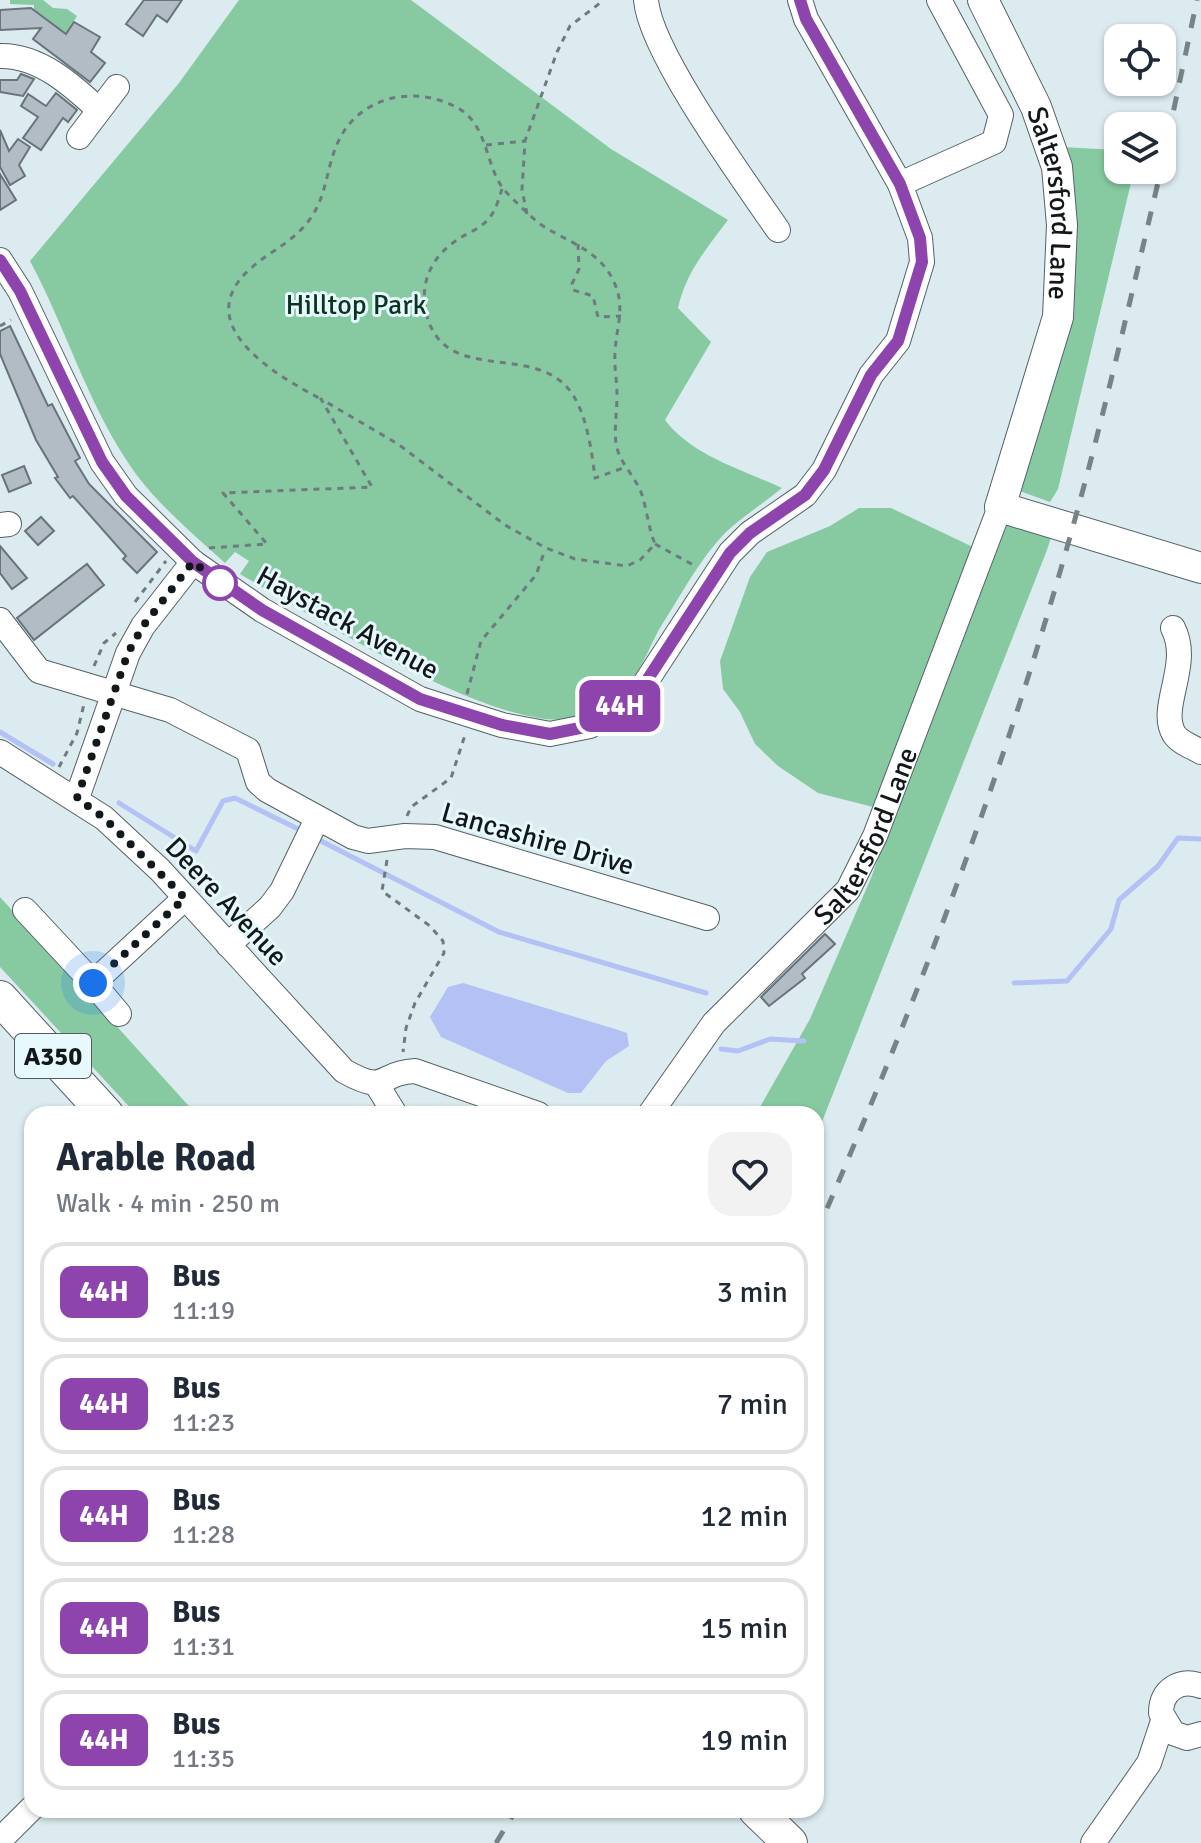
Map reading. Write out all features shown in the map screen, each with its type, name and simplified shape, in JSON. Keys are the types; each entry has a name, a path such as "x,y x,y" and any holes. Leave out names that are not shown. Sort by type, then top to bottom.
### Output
{"highway":[{"name":"A350","path":"0,998 99,1106"},
{"path":"749,1818 763,1843"},
{"path":"764,1818 790,1843"}],"main road":[{"name":"Saltersford Lane","path":"983,0 1036,107 1057,167 1062,225 1058,317 1000,507"},
{"path":"1000,507 1201,568"}],"street":[{"path":"646,0 648,16 672,64 778,230"},
{"name":"Haystack Avenue","path":"0,260 20,291 102,462 126,496 262,610 420,699 467,715 550,734 590,726 638,694 714,573 750,533 805,495 824,470 871,375 898,341 922,262 920,238 900,184 806,19 800,0"},
{"path":"900,184 994,142 998,131 1001,115 939,0"},
{"path":"0,56 25,59 38,65 99,110"},
{"path":"79,137 117,87"},
{"name":"Saltersford Lane","path":"656,1106 714,1023 848,890 875,836 1000,507"},
{"path":"77,798 113,695 143,626 197,556"},
{"name":"Lancashire Drive","path":"0,620 39,671 170,710 242,745 252,756 258,782 338,831 368,841 405,836 435,837 707,918"},
{"path":"1173,628 1182,650 1171,725 1175,736 1201,752"},
{"name":"Deere Avenue","path":"0,752 77,798 104,818 185,898 323,1051 344,1071 368,1084 377,1085"},
{"path":"228,945 282,891 317,819"},
{"path":"93,983 185,898"},
{"path":"25,910 119,1014"},
{"path":"390,1106 377,1085 401,1071 433,1075 516,1106"},
{"path":"1093,1843 1149,1763 1163,1721 1163,1698 1174,1686 1197,1680"},
{"path":"1163,1721 1173,1733 1194,1736"},
{"path":"1149,1763 1194,1736"},
{"path":"0,1840 24,1816"}],"path":[{"path":"527,214 522,190 525,141 557,52 570,26 604,0"},
{"path":"655,544 640,560 627,566 575,559 546,548 505,525 398,444 278,376 243,345 233,325 231,305 234,287 249,270 295,239 312,217 324,194 338,141 349,124 370,106 413,96 439,100 461,110 486,145 502,189 527,214 578,244 610,274 622,307 614,352 616,445 641,493 655,544 714,573"},
{"path":"486,145 525,141"},
{"path":"502,189 491,217 443,250 431,265 424,283 426,314 434,335 454,352 484,362 522,364 542,369 562,382 573,395 582,415 595,478 626,467"},
{"path":"578,244 579,269 572,284 573,290 593,296 598,317 621,316"},
{"path":"197,556 267,544 223,493 372,487 321,399"},
{"path":"405,836 411,807 451,778 481,641 536,575 546,548"},
{"path":"386,862 381,883 389,898 430,926 443,941 444,953 415,1003 406,1028 401,1071"}],"green space":[{"path":"10,0 43,0 53,8 67,9 77,16 66,34 34,21 34,5 10,4"},
{"name":"Hilltop Park","path":"239,0 411,0 611,149 728,220 698,261 682,295 678,308 711,342 665,420 703,452 782,488 716,543 663,623 635,675 596,710 570,719 537,718 496,707 402,666 240,574 249,561 235,552 225,563 173,515 137,475 99,413 30,261 179,83"},
{"path":"1061,147 1104,149 1104,184 1131,184 1058,489 1050,502 1017,490 1038,422"},
{"path":"859,508 891,508 975,548 877,808 818,793 778,766 755,744 740,712 723,689 720,661 750,577 767,552 830,526"},
{"path":"1002,518 1052,534 824,1117 824,1106 761,1106 810,1019 871,878"},
{"path":"0,897 189,1106 129,1106 0,967"}],"water":[{"path":"463,983 627,1033 629,1046 606,1061 581,1093 568,1093 441,1037 430,1017 448,987"}],"building":[{"path":"144,0 182,0 167,22 157,15 143,36 126,24"},
{"path":"31,8 66,34 74,22 100,37 91,52 105,63 90,82 33,39 41,28 0,30 0,10"},
{"path":"21,74 34,79 23,96 0,92 0,80 17,80"},
{"path":"56,93 77,110 68,122 63,118 41,150 23,138 38,117 21,106 28,94 46,106"},
{"path":"0,130 9,151 18,139 30,147 19,165 25,176 10,185 0,167"},
{"path":"0,174 16,200 0,210"},
{"path":"10,326 48,406 52,404 80,458 75,461 89,484 157,552 137,573 123,559 126,556 55,478 58,477 36,440 0,354 0,331"},
{"path":"24,466 31,483 9,492 2,475"},
{"path":"41,517 54,531 38,545 25,531"},
{"path":"0,546 27,578 12,589 0,573"},
{"path":"87,564 104,585 34,640 17,618"},
{"path":"825,934 835,944 802,974 805,978 769,1006 761,997"}],"waterway":[{"path":"0,732 53,764"},
{"path":"119,803 196,851 223,801 235,798 298,829"},
{"path":"1014,983 1067,981 1111,929 1119,900 1158,866 1178,838 1201,839"},
{"path":"321,841 499,932 706,993"},
{"path":"721,1049 738,1051 770,1039 804,1041"}],"railway":[{"path":"1173,112 1197,0"},
{"path":"824,1215 919,984 1011,730 1078,510 1158,184"},
{"path":"496,1843 511,1818"}],"bus line":[{"name":"44H","path":"0,260 20,291 90,443 102,462 126,496 193,562 262,610 420,699 502,725 550,734 590,726 638,694 715,571 750,533 805,495 824,470 871,375 898,341 922,262 920,238 900,184 806,19 800,0"}],"route":[{"path":"93,983 185,898 104,818 77,798 128,653 143,626 193,562 226,587 220,583"}]}
